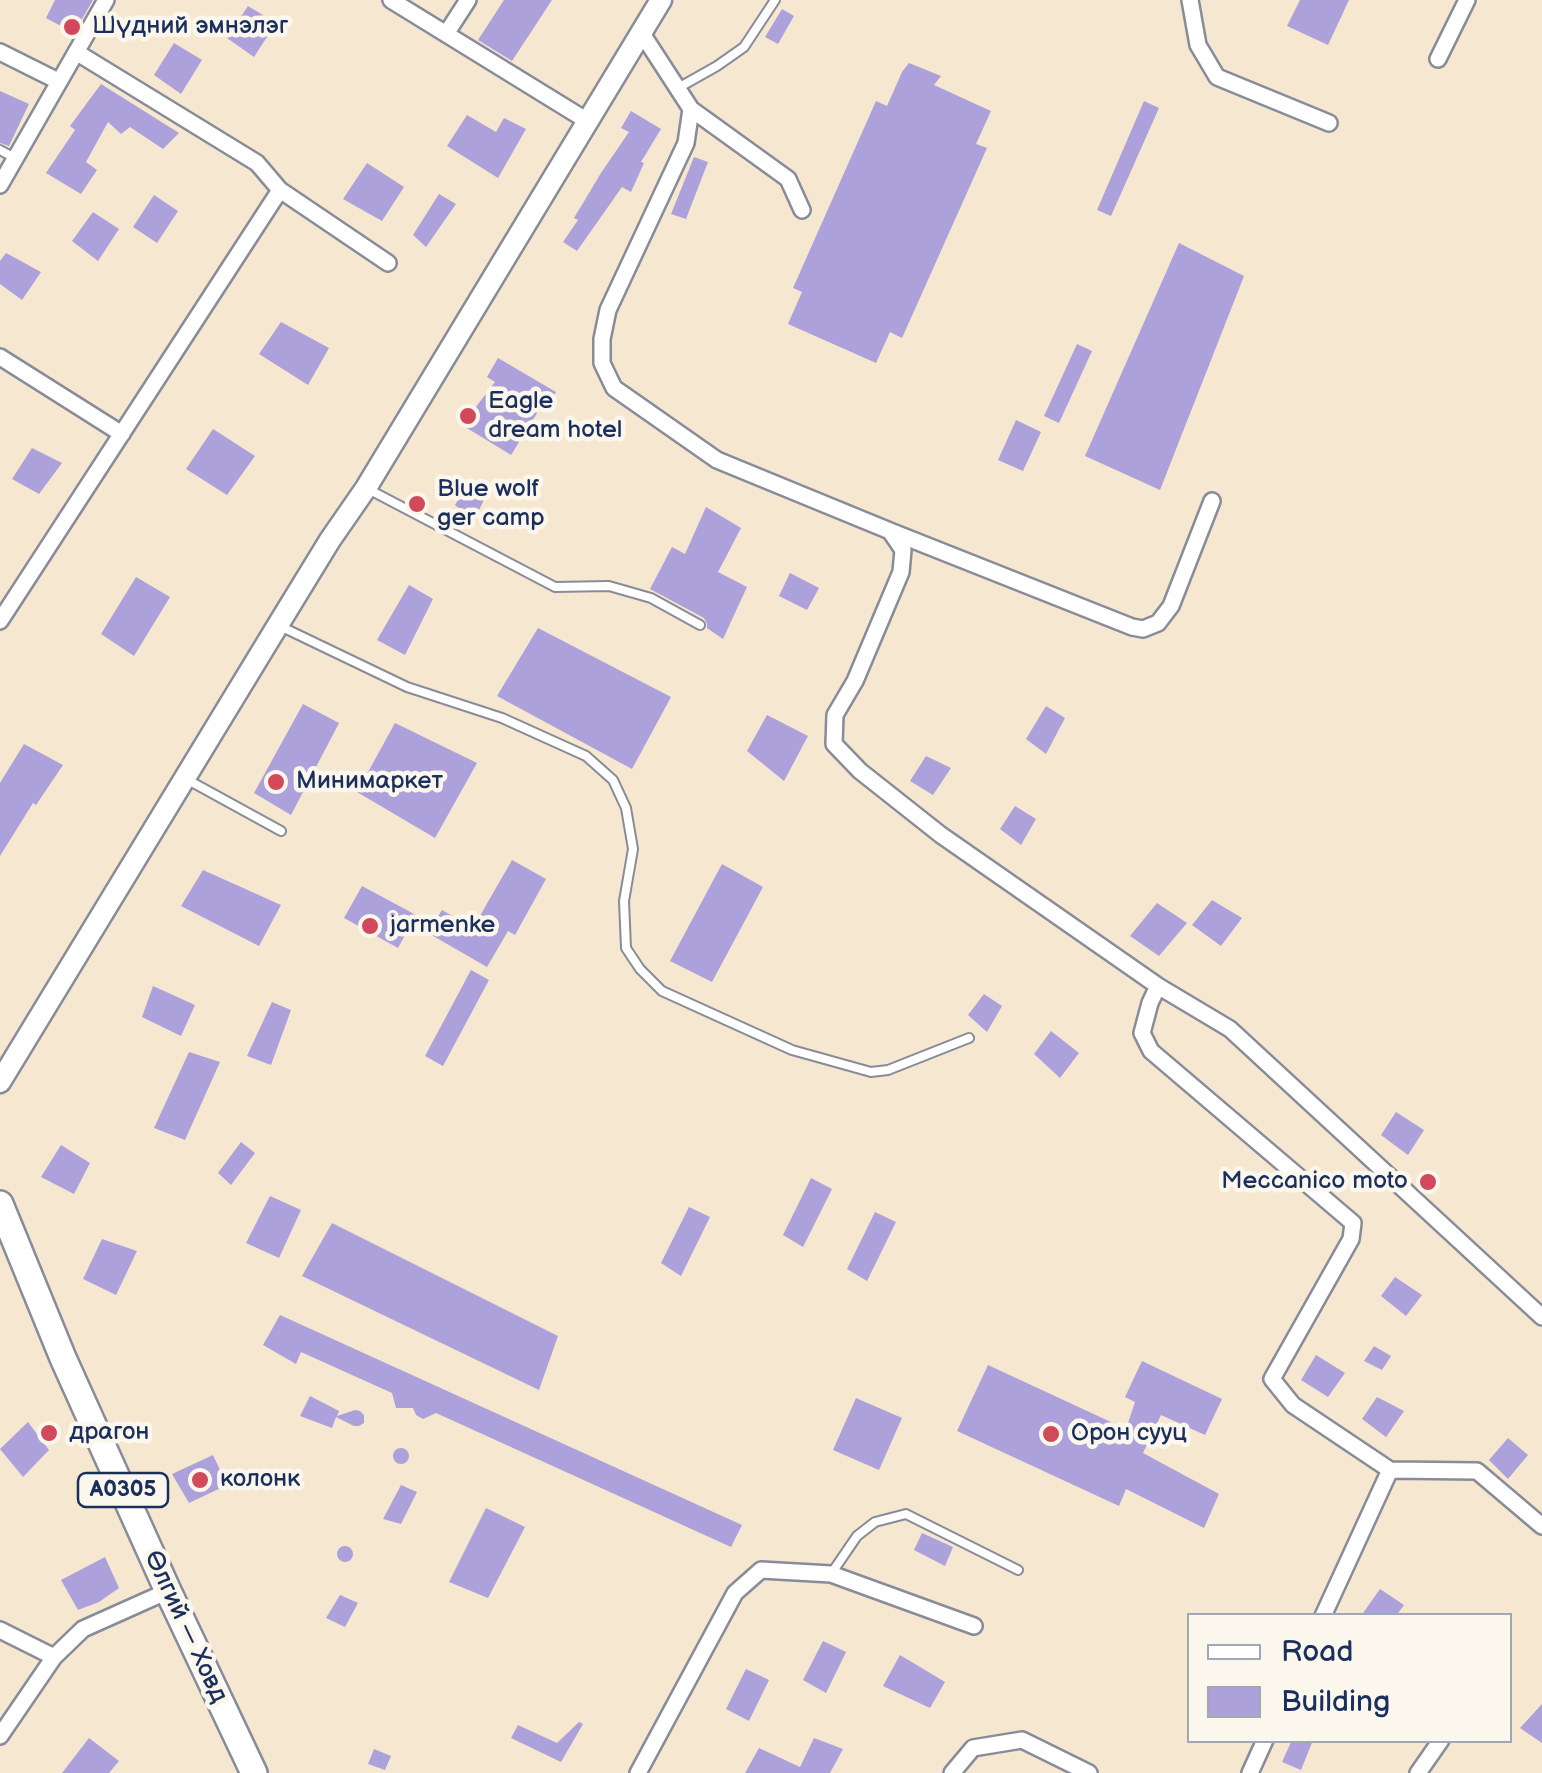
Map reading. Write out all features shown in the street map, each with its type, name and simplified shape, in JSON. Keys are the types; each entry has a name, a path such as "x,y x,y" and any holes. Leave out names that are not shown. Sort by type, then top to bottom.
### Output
{"highway":[{"name":"Өлгий — Ховд","path":"0,1204 168,1591 257,1771"}],"main road":[{"path":"0,1082 661,0"}],"street":[{"path":"0,185 7,154 58,82 106,0"},
{"path":"390,0 589,122"},
{"path":"446,34 468,0"},
{"path":"1190,0 1198,45 1217,76 1328,123"},
{"path":"1438,59 1467,0"},
{"path":"641,32 691,109 788,179 802,210"},
{"path":"0,52 58,82"},
{"path":"76,52 257,163 280,190 388,263"},
{"path":"691,109 686,143 608,310 602,362 614,388 717,460 1132,628 1144,629 1158,623 1171,606 1212,501"},
{"path":"0,621 280,190"},
{"path":"0,356 122,434"},
{"path":"890,532 903,550 901,572 855,680 835,716 834,744 860,771 941,834 1158,986 1230,1029 1542,1316"},
{"path":"1158,986 1142,1032 1150,1050 1354,1223 1351,1240 1272,1379 1293,1405 1390,1470 1477,1471 1542,1526"},
{"path":"1324,1613 1390,1470"},
{"path":"638,1773 735,1592 762,1570 831,1574 974,1626"},
{"path":"0,1736 54,1657 83,1629 168,1591"},
{"path":"0,1630 54,1657"},
{"path":"952,1773 973,1748 1022,1740 1089,1773"},
{"path":"1250,1773 1264,1743"},
{"path":"1418,1773 1439,1743"}],"lane":[{"path":"678,88 744,47 775,0"},
{"path":"366,488 555,588 608,586 651,598 700,625"},
{"path":"278,625 407,687 502,718 586,756 613,780 626,808 633,848 624,901 626,948 640,969 662,990 792,1050 872,1072 888,1070 969,1038"},
{"path":"184,778 281,831"},
{"path":"831,1574 857,1536 876,1522 906,1514 1018,1570"}],"building":[{"name":"Шүдний эмнэлэг","path":"55,0 93,0 74,33 46,18"},
{"path":"504,0 552,0 512,61 478,40"},
{"path":"1300,0 1349,0 1328,45 1287,26"},
{"path":"248,6 276,23 254,57 227,38"},
{"path":"782,9 794,16 778,44 765,37"},
{"path":"174,43 202,60 181,94 154,75"},
{"path":"909,63 941,76 934,85 991,111 976,144 987,148 902,338 890,332 876,363 788,324 802,292 793,288 876,101 887,106"},
{"path":"101,84 179,133 163,149 130,127 121,134 108,122 86,162 97,170 81,194 46,173 75,130 70,126"},
{"path":"0,91 29,104 9,146 0,143"},
{"path":"1144,101 1159,108 1111,216 1097,210"},
{"path":"631,111 661,129 641,162 644,163 631,192 622,187 577,251 563,242 629,132 621,128"},
{"path":"467,115 496,132 504,118 526,129 498,178 447,146"},
{"path":"694,157 708,162 686,219 671,214"},
{"path":"367,163 404,187 382,221 343,199"},
{"path":"439,194 456,204 426,247 413,235"},
{"path":"154,195 178,211 157,243 133,227"},
{"path":"93,212 119,229 98,261 72,241"},
{"path":"1179,243 1244,276 1160,490 1085,456"},
{"path":"6,253 41,272 22,300 0,284 0,261"},
{"path":"281,322 329,348 308,385 259,354"},
{"path":"1077,344 1092,351 1059,423 1044,416"},
{"path":"498,358 556,392 544,412 539,410 511,455 462,425 495,382 487,377"},
{"path":"1016,420 1041,432 1023,471 998,460"},
{"path":"213,429 255,456 227,495 186,469"},
{"path":"32,448 62,463 39,494 12,479"},
{"path":"469,481 488,492 474,520 455,505"},
{"path":"706,507 741,528 718,572 747,587 723,639 707,628 704,618 650,589 672,547 685,554"},
{"path":"790,573 819,588 807,610 779,596"},
{"path":"136,577 170,597 134,656 101,634"},
{"path":"409,585 433,599 405,655 377,640"},
{"path":"538,628 671,697 632,769 497,696"},
{"path":"303,704 339,723 291,815 254,793"},
{"path":"1046,706 1065,718 1046,754 1026,739"},
{"path":"767,715 808,736 784,781 747,751"},
{"path":"395,723 477,763 435,838 357,792"},
{"path":"24,744 63,765 36,805 33,803 0,856 0,783"},
{"path":"926,756 951,768 933,795 910,781"},
{"path":"1015,806 1036,819 1021,845 1000,829"},
{"path":"512,860 546,879 515,935 508,931 487,967 428,933 442,910 473,928"},
{"path":"722,864 763,887 712,982 670,961"},
{"path":"203,870 281,905 259,946 181,906"},
{"path":"362,886 416,915 398,948 344,918"},
{"path":"1212,900 1242,918 1221,946 1192,925"},
{"path":"1157,903 1187,923 1159,956 1130,936"},
{"path":"471,970 489,980 443,1066 425,1056"},
{"path":"153,986 195,1005 181,1036 142,1017"},
{"path":"984,994 1002,1006 987,1032 968,1015"},
{"path":"272,1002 291,1010 271,1065 247,1056"},
{"path":"1051,1031 1079,1053 1060,1078 1034,1054"},
{"path":"189,1052 220,1062 185,1140 154,1128"},
{"path":"1396,1112 1424,1130 1408,1155 1381,1135"},
{"path":"241,1142 255,1153 231,1185 218,1173"},
{"path":"61,1145 90,1163 74,1194 41,1177"},
{"path":"811,1178 832,1189 803,1247 783,1235"},
{"path":"270,1196 301,1210 279,1258 246,1243"},
{"path":"689,1207 710,1217 681,1276 661,1263"},
{"path":"875,1212 896,1222 867,1281 847,1269"},
{"path":"332,1223 558,1336 539,1390 302,1276"},
{"path":"102,1239 137,1251 116,1295 83,1279"},
{"path":"1395,1277 1422,1295 1406,1316 1381,1296"},
{"path":"280,1315 742,1525 731,1547 436,1413 423,1419 413,1408 396,1408 392,1393 301,1352 296,1364 263,1345"},
{"path":"1374,1346 1391,1356 1382,1370 1364,1361"},
{"path":"1316,1355 1345,1373 1328,1397 1301,1380"},
{"name":"Орон сууц","path":"1142,1361 1222,1399 1205,1435 1161,1415 1143,1453 1219,1494 1204,1528 1126,1489 1119,1506 957,1431 988,1365 1126,1429 1135,1402 1125,1397"},
{"path":"310,1396 339,1411 337,1416 360,1411 364,1423 354,1426 336,1417 332,1428 300,1416"},
{"path":"1377,1397 1404,1411 1386,1437 1362,1419"},
{"path":"856,1398 902,1418 879,1470 833,1450"},
{"path":"28,1422 49,1450 23,1477 0,1449"},
{"path":"1508,1438 1528,1455 1508,1479 1489,1460"},
{"path":"401,1448 409,1456 401,1464 393,1456"},
{"name":"колонк","path":"213,1455 227,1485 189,1503 172,1474"},
{"path":"401,1485 417,1492 401,1524 383,1519"},
{"path":"486,1508 525,1527 488,1598 449,1582"},
{"path":"922,1533 953,1547 945,1566 914,1550"},
{"path":"345,1546 353,1554 345,1562 337,1554"},
{"path":"105,1557 119,1588 78,1610 61,1580"},
{"path":"1380,1589 1404,1605 1398,1613 1363,1613"},
{"path":"340,1595 358,1603 345,1627 326,1618"},
{"path":"823,1641 846,1652 826,1693 803,1680"},
{"path":"900,1655 945,1682 930,1708 883,1686"},
{"path":"746,1669 769,1680 749,1721 726,1709"},
{"path":"1542,1704 1542,1743 1520,1728"},
{"path":"579,1722 583,1724 561,1762 511,1738 518,1725 557,1743"},
{"path":"89,1738 119,1761 109,1773 62,1773"},
{"path":"814,1738 843,1749 830,1773 745,1773 759,1748 800,1767"},
{"path":"1291,1743 1312,1743 1301,1770 1282,1762"},
{"path":"374,1749 391,1756 385,1770 368,1764"}],"place":[{"name":"Шүдний эмнэлэг","path":"72,27"},
{"name":"Eagle dream hotel","path":"468,416"},
{"name":"Blue wolf ger camp","path":"417,504"},
{"name":"Минимаркет","path":"276,782"},
{"name":"jarmenke","path":"370,926"},
{"name":"Meccanico moto","path":"1428,1182"},
{"name":"драгон","path":"49,1433"},
{"name":"Орон сууц","path":"1051,1434"},
{"name":"колонк","path":"200,1480"}]}
